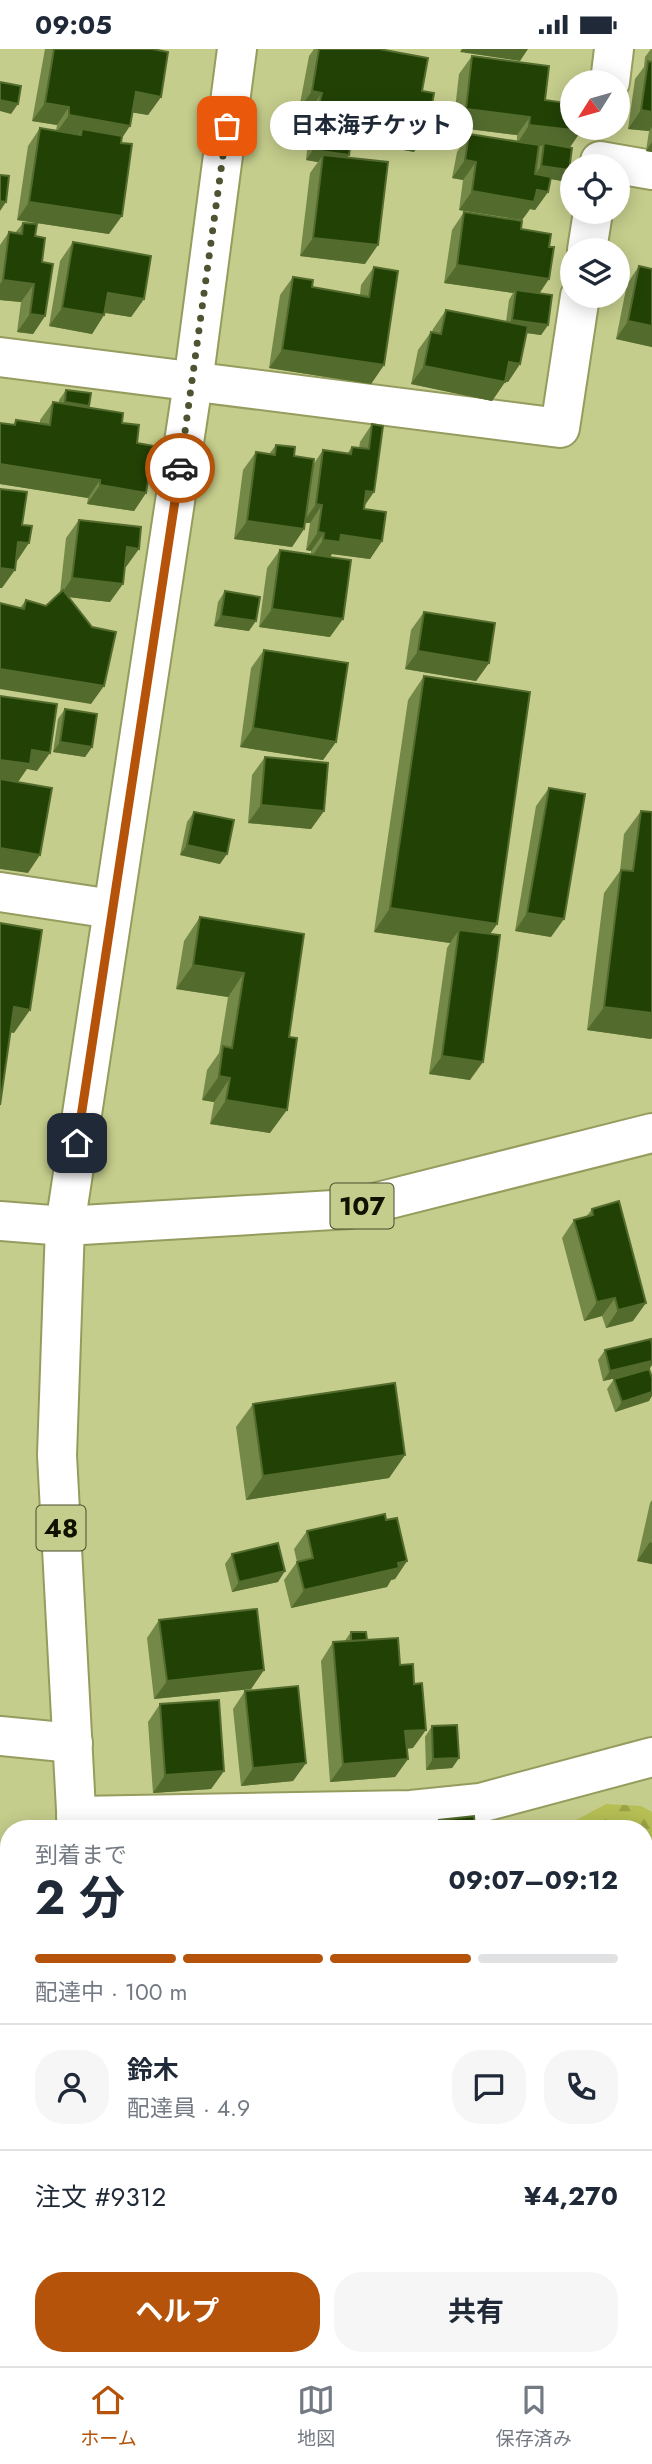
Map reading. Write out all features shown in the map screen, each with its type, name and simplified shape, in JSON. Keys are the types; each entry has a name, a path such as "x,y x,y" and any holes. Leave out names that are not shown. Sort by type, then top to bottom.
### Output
{"main road":[{"path":"65,1226 193,383 237,49"},
{"path":"611,70 614,49"},
{"path":"601,152 652,170"},
{"path":"0,357 561,428 578,308"},
{"path":"0,893 112,909"},
{"name":"107","path":"0,1221 65,1226 351,1209 652,1133"},
{"name":"48","path":"65,1226 57,1455 76,1820"},
{"path":"0,1736 73,1743"},
{"path":"132,1820 411,1810 480,1803 652,1757"}],"green space":[{"path":"606,1804 641,1806 652,1812 652,1820 576,1820"}],"building":[{"path":"54,49 152,49 168,52 161,97 136,92 130,126 69,115 69,107 45,103"},
{"path":"319,49 379,49 428,58 422,91 434,93 427,134 317,113 322,93 312,91"},
{"path":"472,56 549,66 545,100 560,102 560,129 529,125 530,117 466,109"},
{"path":"648,61 652,62 652,112 641,110"},
{"path":"0,82 21,86 18,104 0,100"},
{"path":"40,128 81,135 82,129 122,136 121,143 132,144 122,216 29,202"},
{"path":"315,131 352,136 349,155 313,150"},
{"path":"469,134 539,145 535,174 551,177 548,192 537,190 534,202 472,191 476,162 465,160"},
{"path":"544,143 572,148 571,154 560,154 560,169 541,166"},
{"path":"323,155 388,162 378,245 313,238"},
{"path":"0,175 9,176 6,202 0,201"},
{"path":"464,212 522,221 521,229 551,234 549,247 554,247 549,279 457,265"},
{"path":"23,223 37,224 35,236 45,238 42,262 53,264 45,316 30,314 34,284 3,280 9,232 22,234"},
{"path":"73,242 151,256 144,299 108,293 104,315 62,308"},
{"path":"639,266 652,269 652,326 628,321"},
{"path":"374,267 398,271 384,365 282,350 293,277 313,280 312,287 369,297"},
{"path":"516,290 552,295 548,325 512,320"},
{"path":"446,310 528,326 520,364 509,362 505,382 424,366 431,332 441,334"},
{"path":"66,390 91,393 89,406 65,402"},
{"path":"53,402 123,413 122,423 139,425 137,443 154,446 146,493 100,485 100,480 0,464 0,423 15,425 16,420 50,425"},
{"path":"372,424 383,426 374,492 366,491 364,509 386,512 382,541 341,535 340,542 323,540 324,533 318,532 322,505 316,504 323,450 351,454 352,447 369,449"},
{"path":"276,445 295,447 294,456 314,459 304,529 247,521 256,452 275,455"},
{"path":"0,489 27,492 22,525 32,526 29,543 18,542 15,570 0,568"},
{"path":"79,520 141,527 139,549 127,547 123,584 72,578"},
{"path":"280,550 351,560 343,619 272,609"},
{"path":"63,590 92,627 116,632 104,686 0,669 0,603 24,609 26,600 46,606"},
{"path":"225,591 260,597 256,621 221,616"},
{"path":"424,612 495,623 489,663 418,651"},
{"path":"264,650 348,663 336,742 253,728"},
{"path":"424,676 530,692 497,924 390,908"},
{"path":"0,696 57,704 50,753 32,750 30,764 0,760"},
{"path":"65,709 97,714 92,747 60,742"},
{"path":"265,757 328,763 324,811 261,805"},
{"path":"0,779 52,788 40,855 0,848"},
{"path":"549,788 585,794 564,919 527,913"},
{"path":"641,811 652,812 652,1013 604,1007 621,870 633,871"},
{"path":"194,812 234,820 227,854 187,845"},
{"path":"200,917 304,934 289,1037 297,1038 287,1110 226,1100 230,1078 219,1076 223,1046 232,1048 244,973 193,965"},
{"path":"0,923 42,930 30,1010 14,1007 0,1105"},
{"path":"459,930 500,935 483,1062 442,1056"},
{"path":"619,1201 646,1303 618,1310 615,1298 597,1302 574,1220 593,1215 592,1209"},
{"path":"651,1339 652,1361 610,1371 605,1350"},
{"path":"649,1369 652,1392 622,1402 614,1379"},
{"path":"395,1383 405,1455 263,1476 253,1404"},
{"path":"385,1514 386,1520 397,1518 407,1561 398,1563 399,1568 304,1590 297,1562 313,1558 307,1531"},
{"path":"278,1543 285,1571 239,1582 232,1554"},
{"path":"257,1609 264,1670 167,1681 159,1620"},
{"path":"351,1632 366,1632 367,1640 351,1641"},
{"path":"398,1638 400,1665 413,1664 414,1684 422,1683 426,1730 405,1731 408,1759 343,1764 333,1642"},
{"path":"298,1686 306,1763 253,1768 245,1691"},
{"path":"219,1700 224,1771 165,1775 160,1704"},
{"path":"457,1725 459,1758 433,1759 432,1726"},
{"path":"474,1816 474,1820 439,1820"}],"way so far":[{"path":"180,468 227,126"}],"place":[{"name":"日本海チケット","path":"227,126"}],"route":[{"path":"77,1143 180,468"}]}
